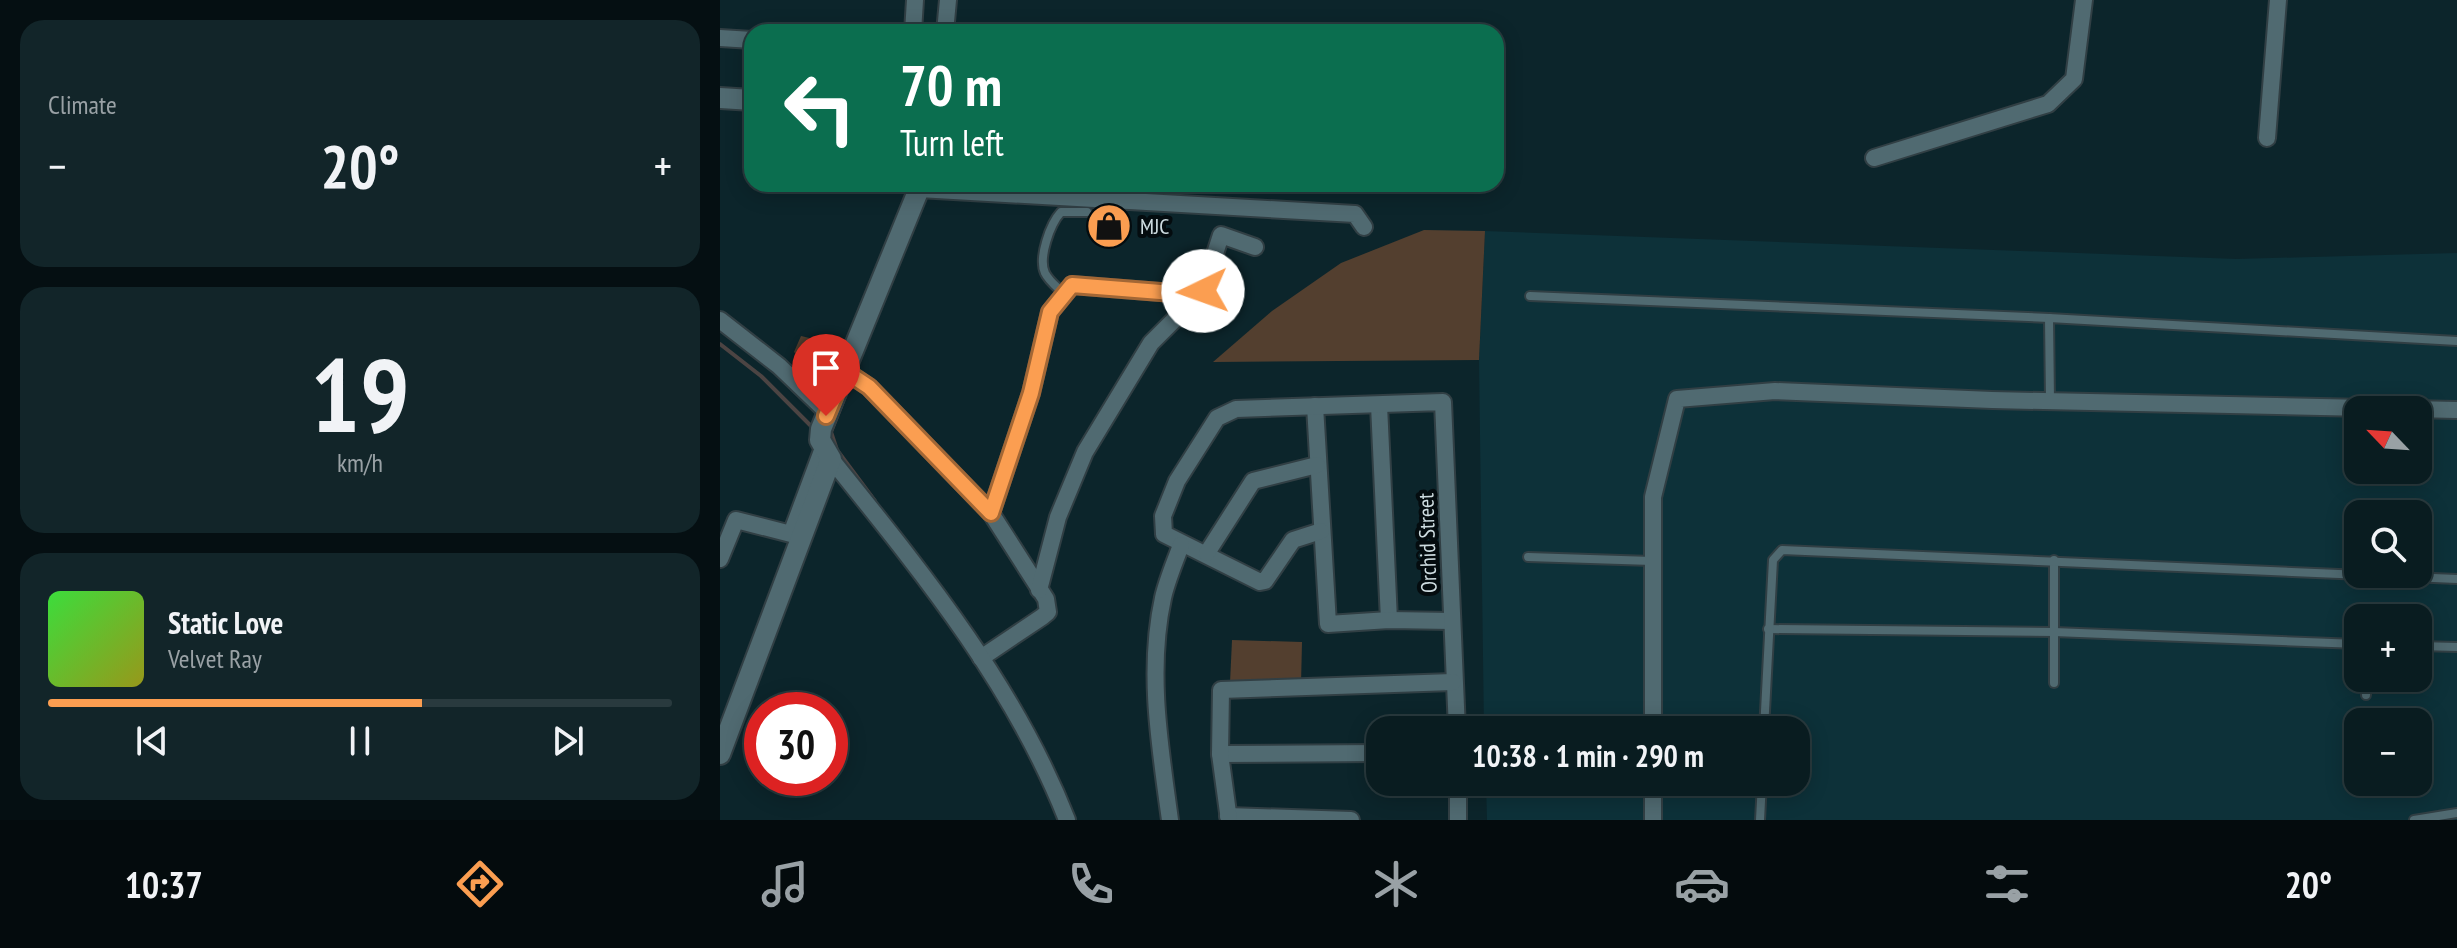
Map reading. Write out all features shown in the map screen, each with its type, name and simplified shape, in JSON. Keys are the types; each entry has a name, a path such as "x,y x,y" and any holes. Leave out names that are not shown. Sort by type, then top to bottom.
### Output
{"street":[{"path":"914,24 915,0"},
{"path":"946,24 948,0"},
{"path":"1874,158 2048,104 2074,79 2084,0"},
{"path":"2267,138 2278,0"},
{"path":"720,38 744,40"},
{"path":"720,98 744,100"},
{"path":"918,192 821,429 827,454 936,591 981,658 1037,755 1067,820"},
{"path":"1013,192 1355,214 1364,227"},
{"path":"1039,590 1058,517 1085,452 1151,343 1203,291 1211,274 1221,235 1255,247"},
{"path":"991,513 1031,393 1050,312 1063,293 1072,285 1173,293 1193,298"},
{"path":"720,320 779,366 828,413"},
{"path":"845,371 869,387 991,513 1049,606 1048,612 981,658"},
{"path":"1653,716 1653,497 1677,399 1775,391 2457,410"},
{"name":"Orchid Street","path":"1379,405 1443,402 1456,716"},
{"path":"1321,531 1293,540 1265,581 1260,582 1164,534 1163,516 1177,481 1217,418 1236,409 1379,405 1389,620"},
{"path":"1315,406 1328,624 1389,620 1452,621"},
{"path":"720,559 736,520 791,534 827,454"},
{"path":"720,754 827,454"},
{"path":"1207,553 1253,481 1317,465"},
{"path":"1170,820 1159,738 1155,657 1163,596 1181,545"},
{"path":"1351,820 1228,818 1220,754 1221,690 1453,682"},
{"path":"1220,754 1366,753"},
{"path":"1458,796 1458,820"},
{"path":"1653,796 1653,820"}],"lane":[{"path":"1063,293 1044,272 1043,260 1054,219 1061,212 1087,212"},
{"path":"1530,296 2049,318 2457,341"},
{"path":"2049,318 2050,401"},
{"path":"1765,716 1773,560 1782,550 2457,579"},
{"path":"1528,557 1652,561"},
{"path":"2054,560 2054,683"},
{"path":"1768,629 2054,632 2344,643"},
{"path":"2432,646 2457,647"},
{"path":"1760,820 1761,796"},
{"path":"2414,820 2457,813"}],"shaded area":[{"path":"1424,230 1485,231 1479,360 1213,362 1272,311 1341,263"},
{"path":"1485,231 2237,259 2457,253 2457,820 1487,820 1486,796 1810,796 1810,716 1484,716 1479,361"},
{"path":"801,336 848,347 830,390 794,352"},
{"path":"1232,640 1302,642 1301,685 1230,683"}],"waterway":[{"path":"720,344 761,376 813,428"},
{"path":"852,379 831,432 837,450 875,501"}],"place":[{"name":"MJC","path":"1109,226"}],"route":[{"path":"826,416 845,371 869,387 991,513 1031,393 1050,312 1063,293 1072,285 1173,293 1193,298 1203,291"}]}
